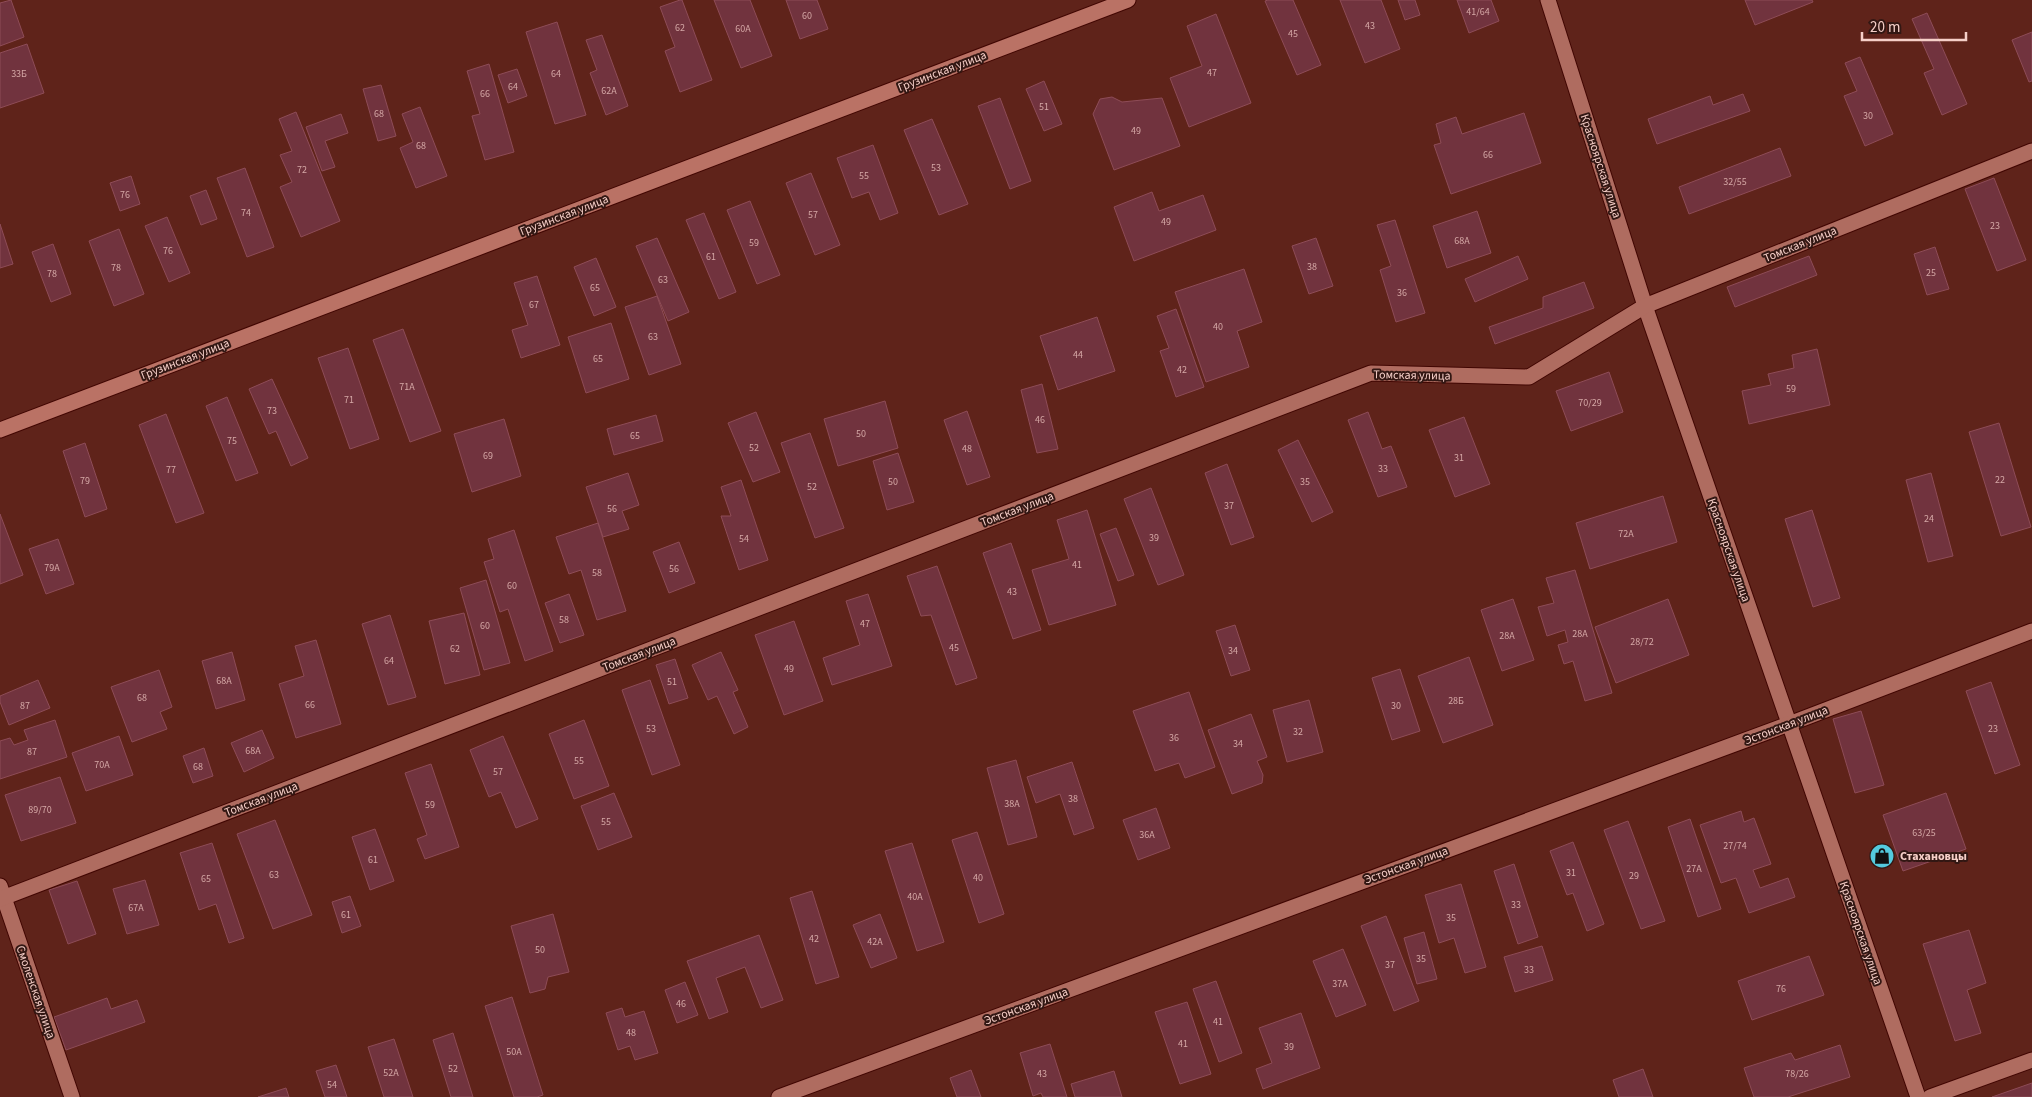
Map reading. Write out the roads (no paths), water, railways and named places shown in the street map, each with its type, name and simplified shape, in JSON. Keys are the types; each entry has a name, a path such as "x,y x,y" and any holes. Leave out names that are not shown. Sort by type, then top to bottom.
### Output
{"main road":[{"name":"Грузинская улица","path":"0,430 1128,0"}],"street":[{"name":"Красноярская улица","path":"1548,0 1645,306 1918,1097"},
{"name":"Томская улица","path":"1,894 1371,373 1529,377 1645,306 2032,151"},
{"name":"Эстонская улица","path":"779,1097 1789,724 2032,631"},
{"name":"Смоленская улица","path":"1,894 72,1097"},
{"path":"1930,1097 2032,1060"}],"place":[{"name":"Стахановцы","path":"1882,856"}]}
